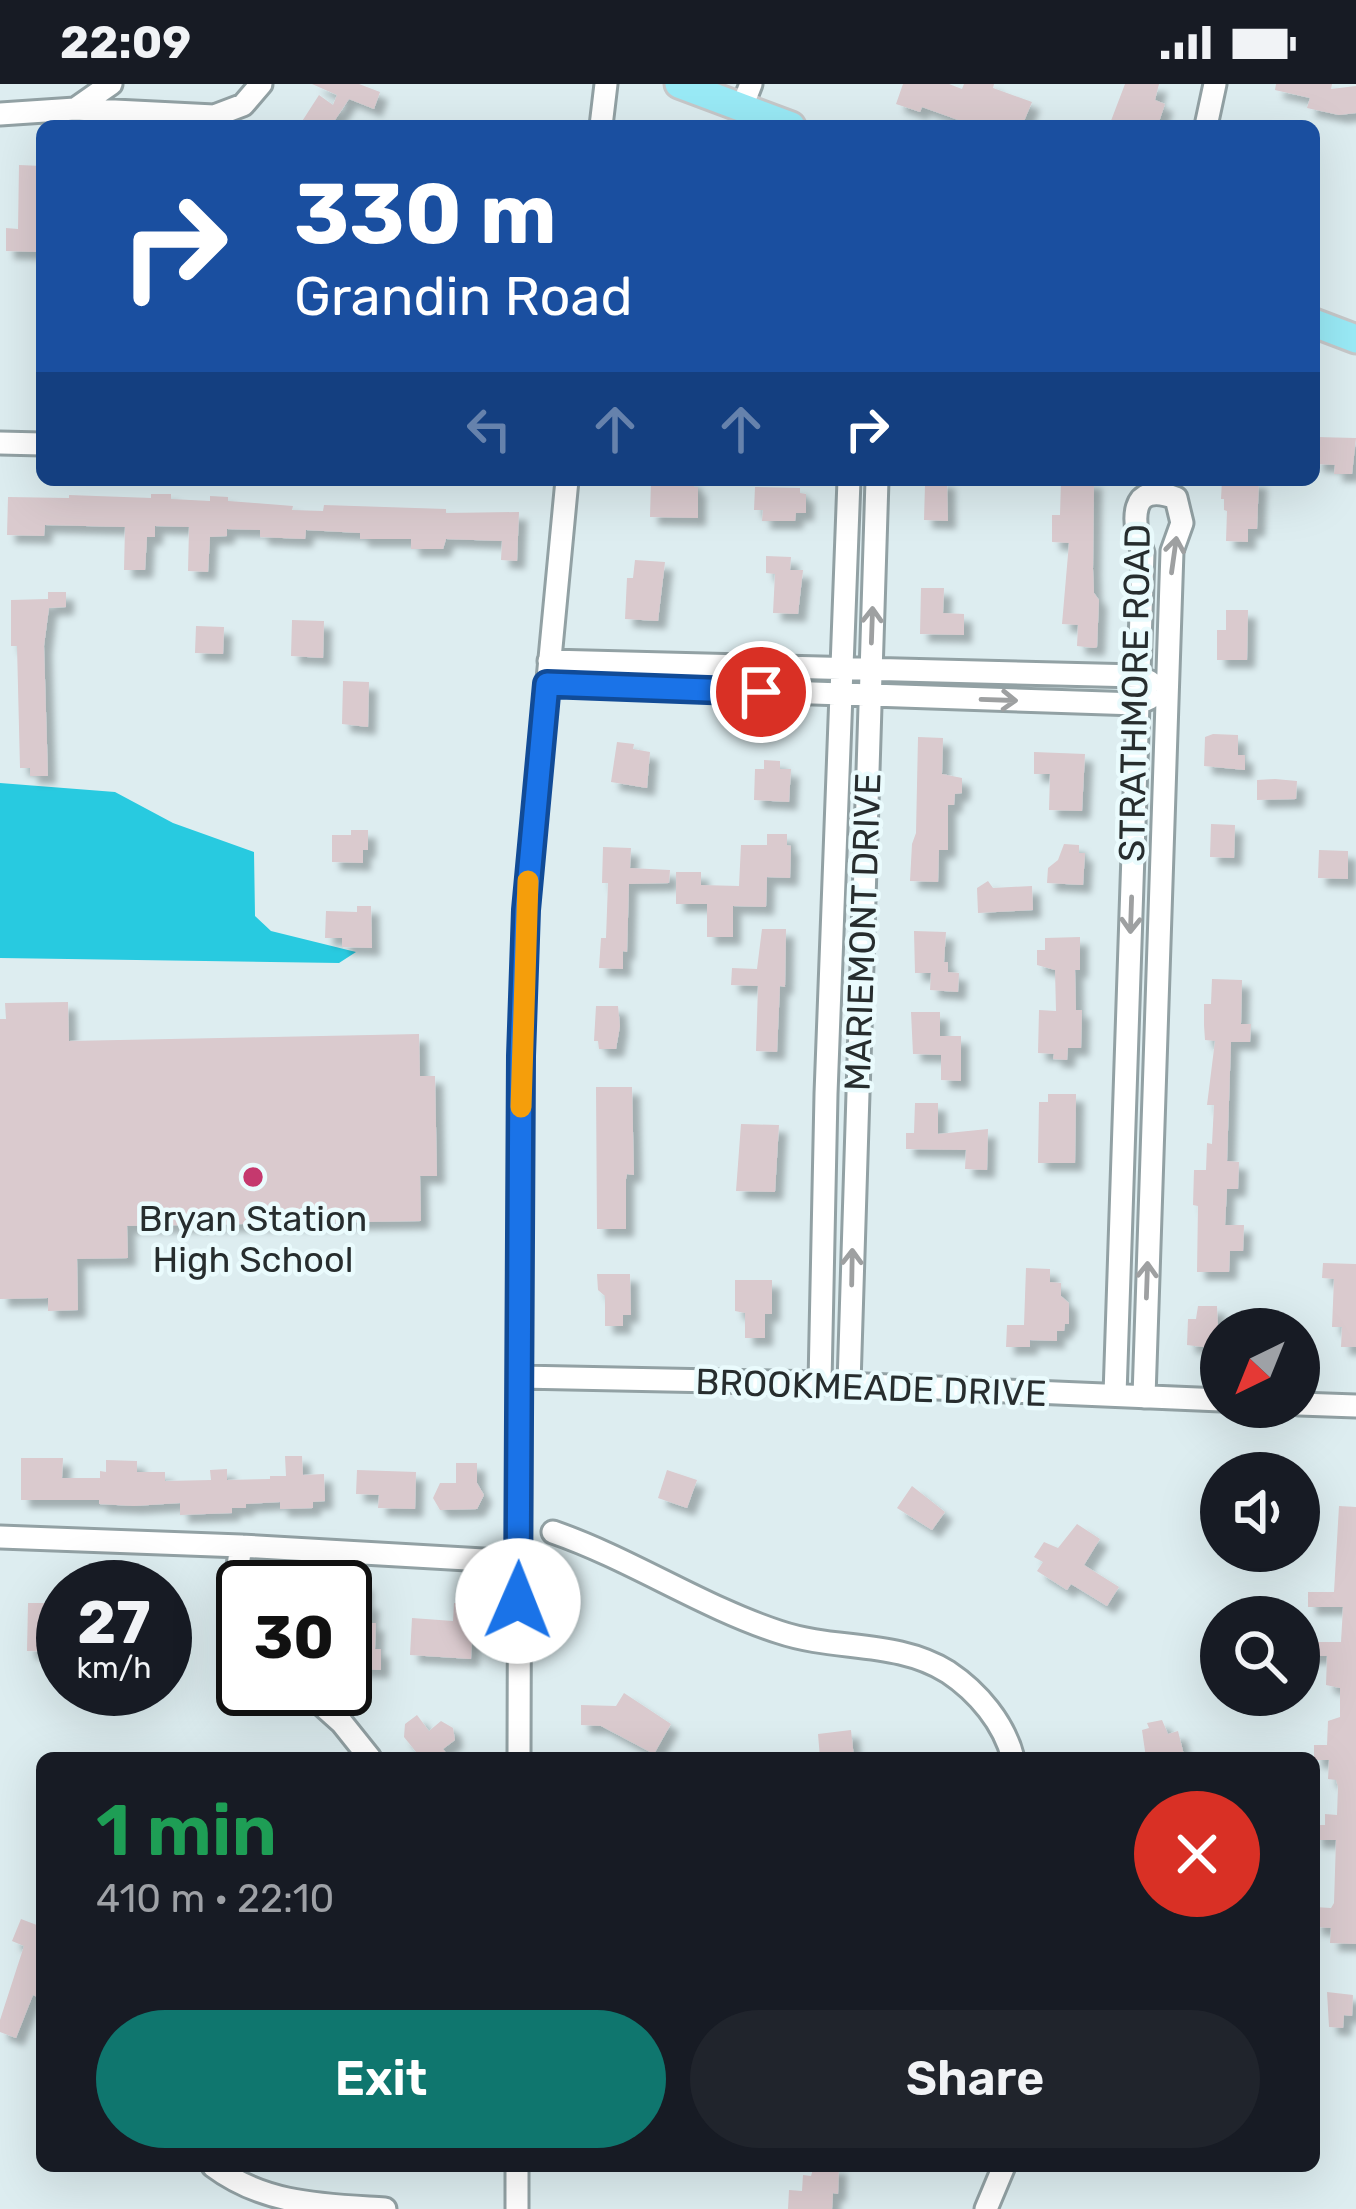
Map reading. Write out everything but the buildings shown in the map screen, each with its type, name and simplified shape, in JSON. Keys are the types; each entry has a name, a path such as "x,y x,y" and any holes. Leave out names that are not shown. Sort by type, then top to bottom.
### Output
{"main road":[{"path":"679,84 746,96 782,120"},
{"path":"1320,325 1356,339"}],"street":[{"path":"75,109 111,84"},
{"path":"0,114 75,109 214,116 243,105 261,84"},
{"path":"602,120 606,84"},
{"path":"1207,120 1215,84"},
{"path":"0,443 36,444"},
{"path":"519,1752 521,1056 526,910 566,486"},
{"name":"MARIEMONT DRIVE","path":"820,1383 849,486"},
{"name":"MARIEMONT DRIVE","path":"849,1384 877,486"},
{"name":"STRATHMORE ROAD","path":"1115,1396 1143,553 1134,521 1137,505 1149,494 1161,493 1176,498 1182,524 1172,551 1144,1397"},
{"path":"549,661 1138,676 1166,691"},
{"path":"547,684 1138,704 1166,691"},
{"path":"826,1094 856,1095"},
{"name":"BROOKMEADE DRIVE","path":"520,1378 820,1383 1200,1399"},
{"path":"1320,1405 1356,1406"},
{"path":"553,1532 591,1545 776,1632 924,1659 968,1686 998,1723 1010,1752"},
{"path":"0,1538 518,1562"},
{"path":"239,1560 241,1546"},
{"path":"334,1716 365,1752"},
{"path":"223,2172 276,2198 386,2209"},
{"path":"517,2172 517,2209"},
{"path":"986,2209 1001,2172"}],"shaded area":[{"path":"0,783 115,792 173,823 254,852 255,916 271,931 356,952 339,963 0,958"}],"slow traffic":[{"path":"521,1107 528,881"}],"place":[{"name":"Bryan Station High School","path":"253,1177"}],"route":[{"path":"518,1601 521,1056 531,834 547,684 761,692"}]}
